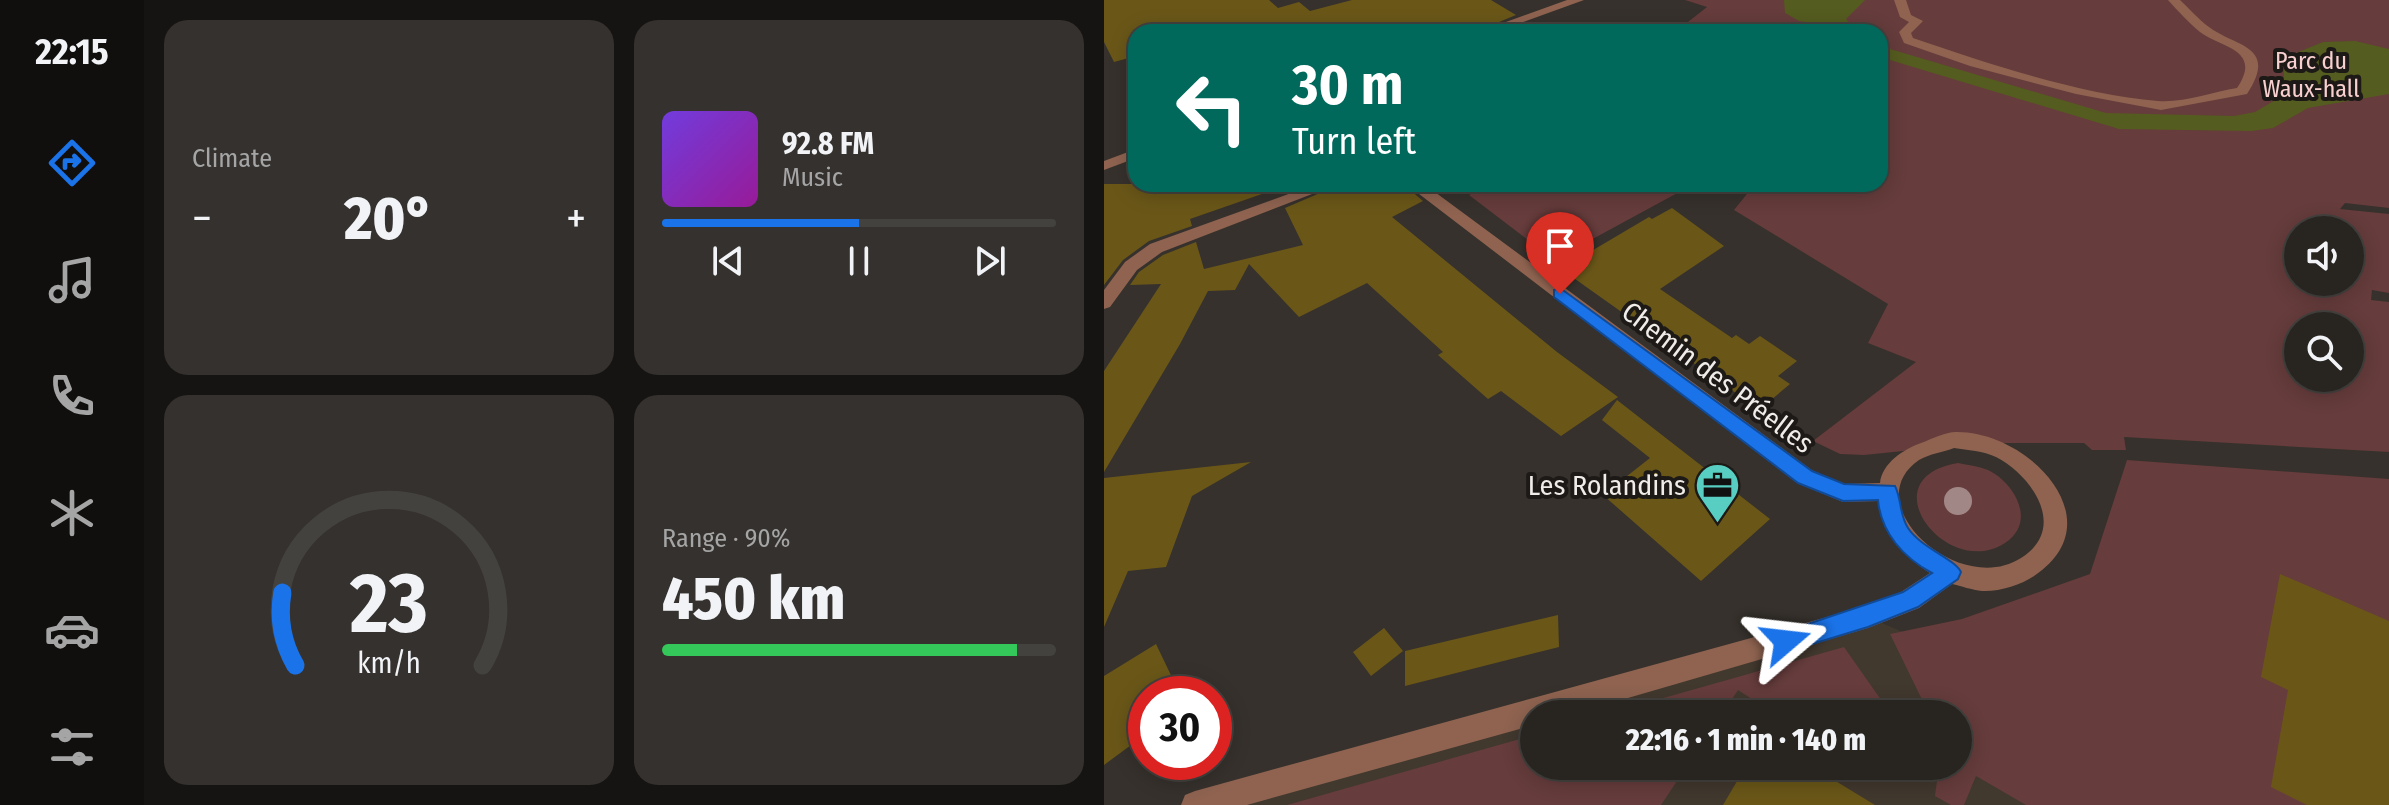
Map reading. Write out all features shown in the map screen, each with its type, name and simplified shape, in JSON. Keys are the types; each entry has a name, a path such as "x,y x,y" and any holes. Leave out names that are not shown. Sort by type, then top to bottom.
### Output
{"street":[{"path":"1508,24 1578,0"},
{"path":"1900,0 1906,17 1917,21 1905,32 1908,40 1922,47 2081,91 2161,106 2242,91 2251,77 2249,57 2242,47 2206,31 2174,0"},
{"path":"1104,166 1128,156"},
{"path":"1104,303 1131,266 1156,248 1308,192"},
{"name":"Chemin des Préelles","path":"1425,192 1805,477 1843,493 1888,492"},
{"path":"1954,440 1982,443 2009,453 2037,475 2051,497 2057,522 2052,545 2036,564 2012,576 1982,579 1950,572 1922,557 1901,536 1889,512 1891,479 1902,461 1929,444 1954,440"},
{"path":"1195,805 1840,625 1910,600 1950,572"}],"shaded area":[{"path":"1784,0 1865,0 1846,19 1850,24 1799,21 1785,13"},
{"path":"2355,41 2389,49 2389,94 2308,108 2273,128 2251,131 2119,129 1888,59 1888,48 2106,113 2234,116 2255,112 2284,95 2284,71 2291,55 2323,42"},
{"path":"1868,617 1903,632 2214,805 1195,805 1520,714 1520,780 1972,780 1972,700 1571,700"}],"green space":[{"name":"Parc du Waux-hall","path":"1685,0 2389,0 2389,208 2345,203 2340,209 2389,214 2389,293 2372,290 2371,300 2389,302 2389,452 2124,437 2126,450 2092,450 2084,443 1982,443 1864,455 1840,454 1813,441 1916,362 1868,343 1888,304 1734,210 1749,192 1888,192 1888,24 1683,24 1707,7"},
{"path":"1475,192 1679,192 1554,260 1469,195"},
{"path":"2127,460 2389,479 2389,621 2295,692 2351,805 2026,805 1976,776 1964,805 1951,805 1935,796 1937,780 1972,780 1972,700 1922,700 1890,634 1962,619 2090,574"},
{"path":"1958,463 1988,470 2014,493 2021,514 2020,525 2005,543 1983,551 1960,549 1941,538 1926,523 1918,505 1919,487 1932,472"},
{"path":"1844,647 1881,700 1753,700 1738,690 1731,700 1657,700"},
{"path":"1520,739 1520,780 1678,780 1661,805 1287,805"}],"building":[{"path":"1104,0 1269,0 1278,8 1299,2 1310,11 1352,0 1491,0 1516,15 1494,24 1128,24 1128,58 1114,62 1104,42"},
{"path":"1104,184 1128,184 1128,192 1267,192 1190,219 1192,226 1149,241 1123,260 1104,285"},
{"path":"1322,192 1412,192 1423,201 1392,217 1557,352 1618,397 1561,436 1501,391 1488,399 1438,355 1443,352 1367,283 1299,317 1249,264 1235,290 1208,291 1104,472 1104,371 1161,284 1130,285 1139,272 1163,255 1196,242 1204,269 1303,245 1285,208"},
{"path":"1672,208 1724,246 1660,289 1732,338 1736,335 1749,344 1760,336 1797,361 1778,376 1790,384 1765,405 1752,397 1747,401 1561,269 1649,217 1652,219"},
{"path":"1617,400 1770,519 1701,581 1603,495 1650,458 1602,420"},
{"path":"1251,462 1192,496 1166,567 1128,571 1104,627 1104,478"},
{"path":"2280,574 2389,621 2389,805 2307,805 2271,787 2288,690 2261,677"},
{"path":"1558,615 1559,647 1405,686 1405,651"},
{"path":"1384,628 1403,651 1371,676 1353,652"},
{"path":"1156,644 1171,676 1128,676 1128,747 1104,765 1104,676"},
{"path":"1738,780 1834,780 1875,805 1723,805"}],"place":[{"name":"Les Rolandins","path":"1717,524"}],"route":[{"path":"1560,294 1805,477 1843,493 1888,492 1889,512 1901,536 1922,557 1950,572 1910,600 1868,617 1786,641"}]}
